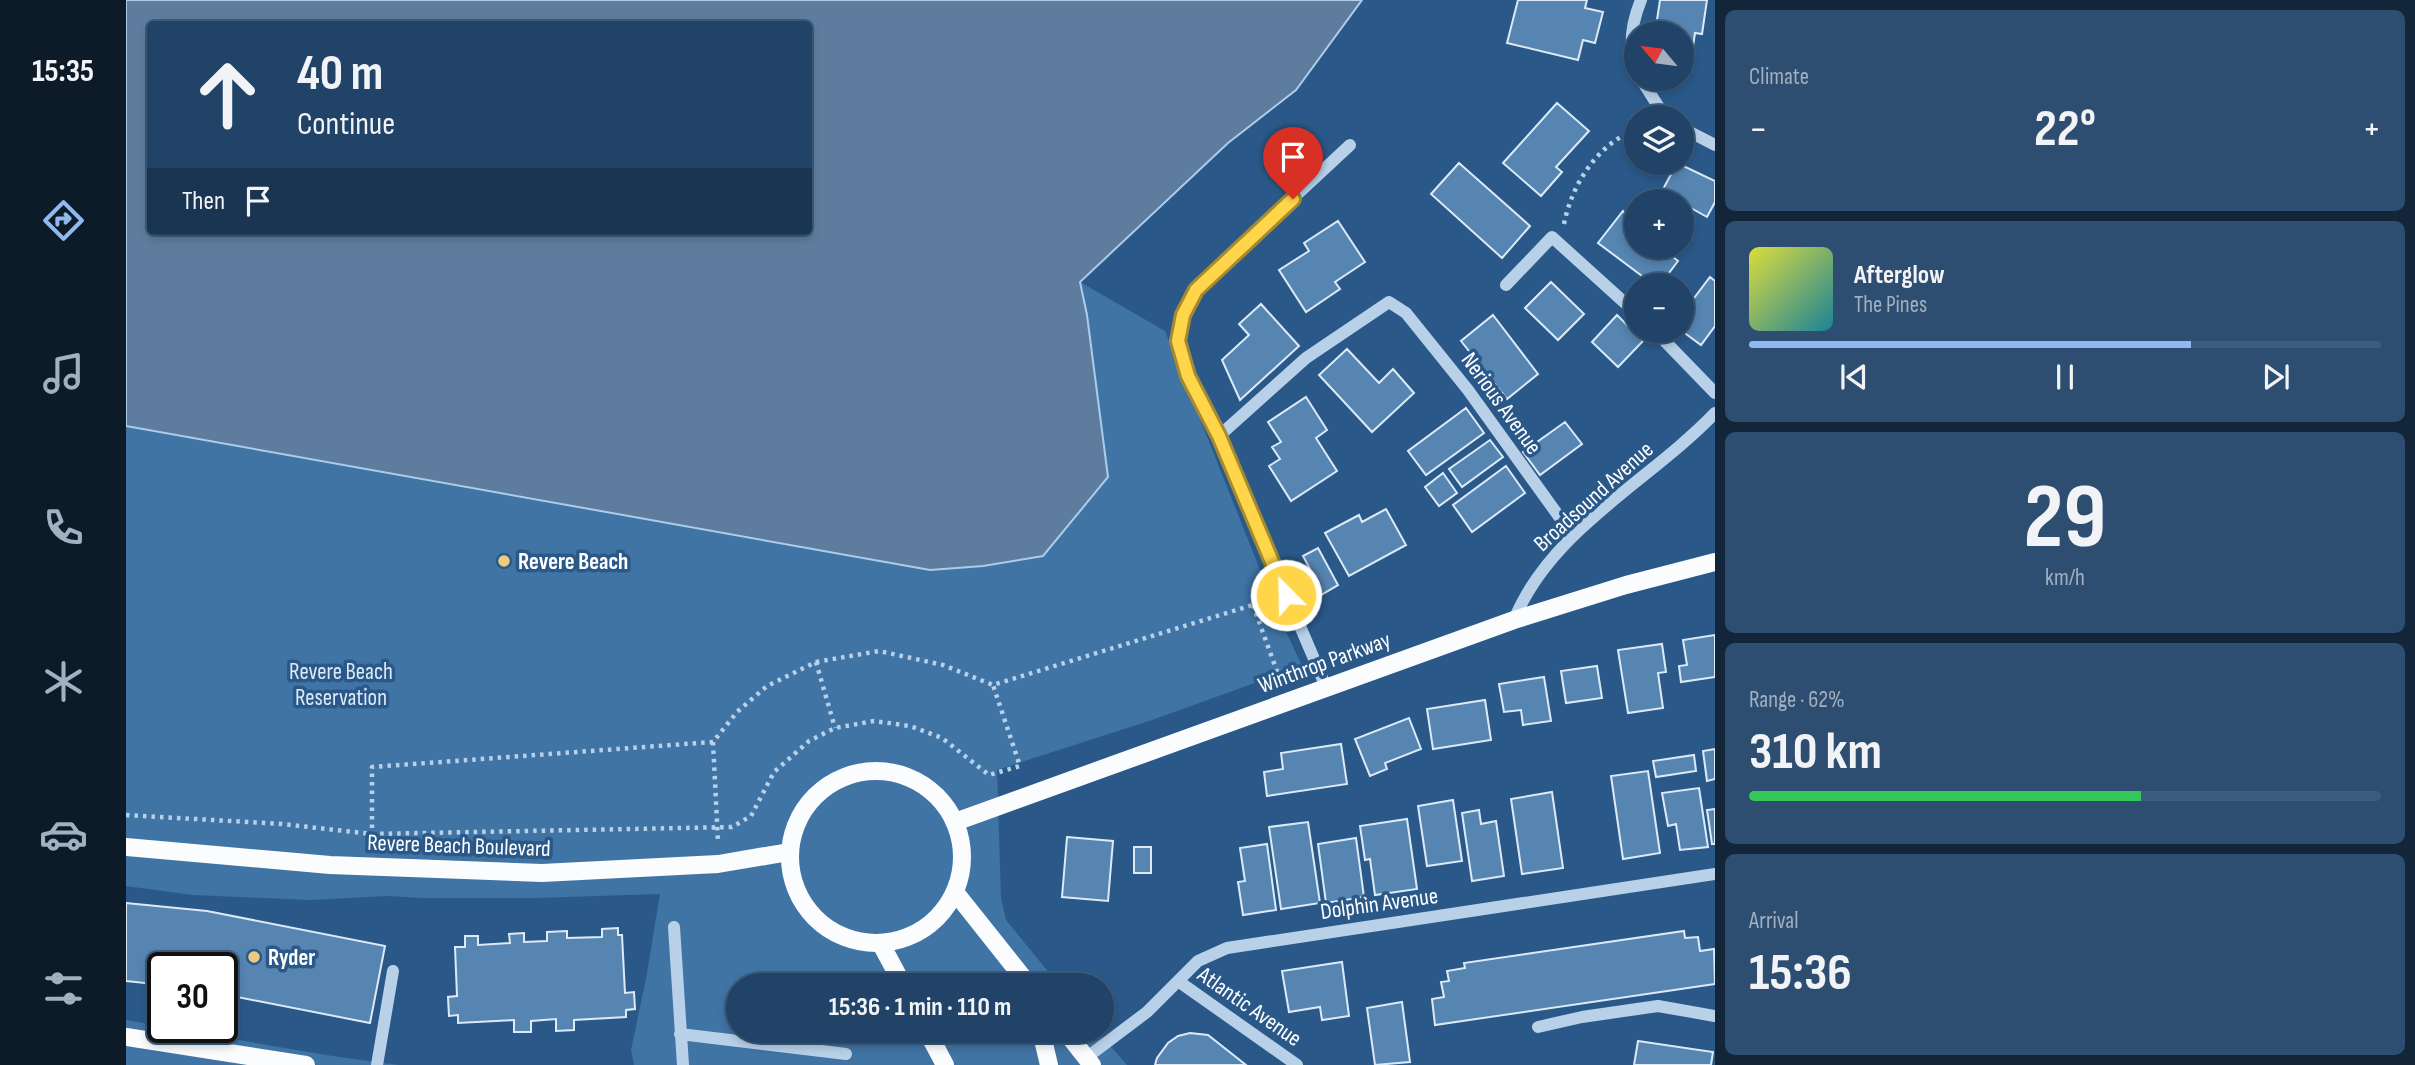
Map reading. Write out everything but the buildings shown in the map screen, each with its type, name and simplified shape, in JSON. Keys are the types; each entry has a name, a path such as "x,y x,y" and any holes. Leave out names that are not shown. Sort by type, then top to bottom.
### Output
{"main road":[{"name":"Winthrop Parkway","path":"955,822 1514,620 1626,585 1715,562"},
{"path":"895,772 914,780 942,800 955,822 962,853 960,877 955,892 942,913 930,925 902,940 881,944 840,937 814,919 796,891 789,852 793,833 803,811 814,797 831,783 853,774 895,772"},
{"name":"Revere Beach Boulevard","path":"126,847 372,867 542,873 718,864 789,852"},
{"path":"955,892 1018,973"},
{"path":"881,944 897,973"},
{"path":"126,1037 306,1065"},
{"path":"933,1043 945,1065"},
{"path":"1044,1043 1049,1065"},
{"path":"1075,1043 1089,1061"}],"street":[{"path":"1635,21 1641,0"},
{"path":"1694,134 1715,145"},
{"path":"1326,687 1219,436 1181,358 1178,341 1183,315 1191,298 1210,275 1350,145"},
{"path":"1506,285 1557,242 1624,302"},
{"name":"Nerious Avenue","path":"1219,436 1306,358 1389,302 1406,313 1468,390 1573,536"},
{"path":"1667,343 1715,393"},
{"name":"Broadsound Avenue","path":"1514,620 1534,580 1573,536 1682,446 1715,413"},
{"name":"Dolphin Avenue","path":"1089,1061 1147,1012 1198,961 1219,951 1715,874"},
{"path":"674,927 682,1065"},
{"path":"377,1065 393,971"},
{"name":"Atlantic Avenue","path":"1178,981 1297,1065"},
{"path":"1538,1027 1582,1017 1658,1006 1715,1016"},
{"path":"680,1034 846,1054"}],"path":[{"path":"1557,242 1578,182 1608,146 1624,136"},
{"path":"718,845 713,742 737,712 766,686 816,662 879,651 943,665 993,685 1286,595"},
{"path":"1253,605 1279,677"},
{"path":"816,662 835,728"},
{"path":"126,815 282,824 372,834 732,827 751,816 774,772 809,740 835,728 874,721 910,726 942,738 989,775 1020,766 993,685"},
{"path":"372,867 372,767 713,742"}],"green space":[{"name":"Revere Beach Reservation","path":"1080,282 1165,331 1276,610 1302,666 1152,720 997,770 1001,898 1006,920 1049,973 726,973 726,1043 1108,1043 1127,1065 634,1065 631,1050 660,894 534,898 387,896 310,900 193,895 126,886 126,426 930,570 1080,510 1108,477 1087,315"},
{"path":"126,1020 147,1024 147,1043 238,1043 238,1040 399,1065 126,1065"}],"shaded area":[{"path":"126,0 1362,0 1296,90 1228,143 1080,282 1087,315 1108,477 1043,556 983,566 930,570 126,426"}],"place":[{"name":"Revere Beach","path":"504,561"},
{"name":"Ryder","path":"254,957"}],"route":[{"path":"1286,595 1219,436 1188,376 1178,341 1183,315 1196,290 1293,199"}]}
